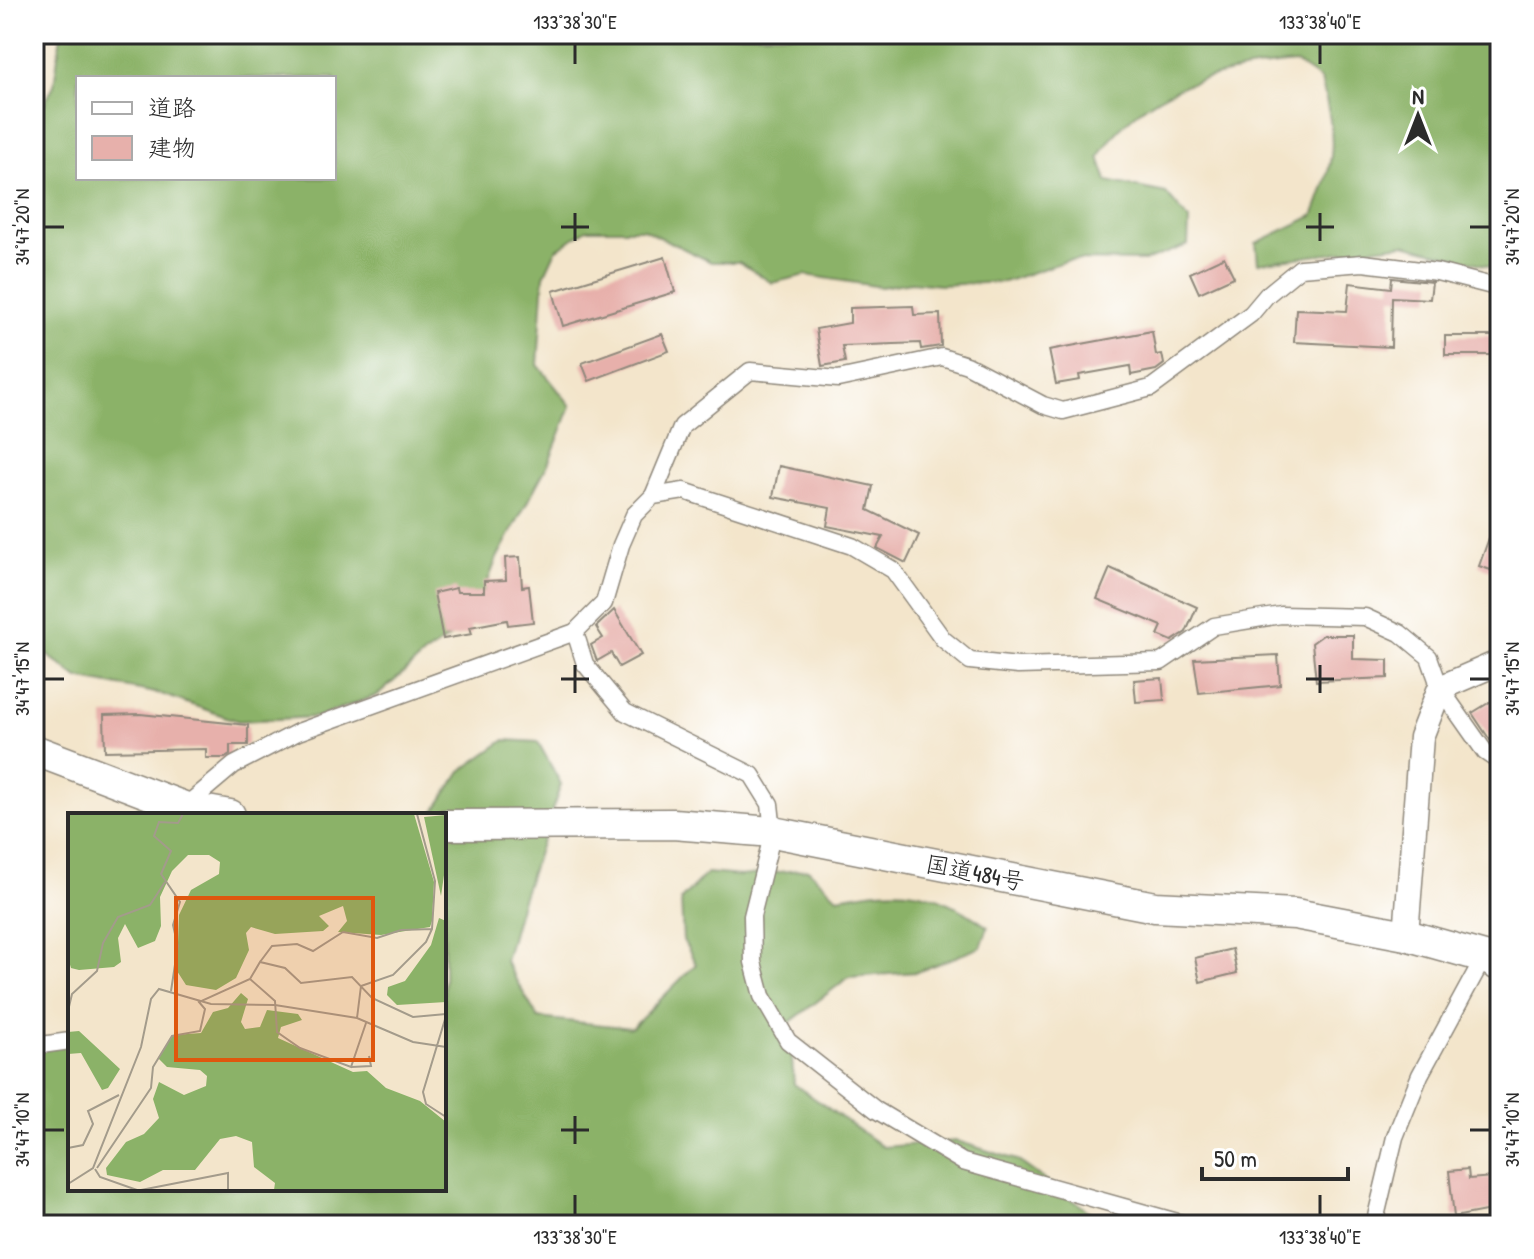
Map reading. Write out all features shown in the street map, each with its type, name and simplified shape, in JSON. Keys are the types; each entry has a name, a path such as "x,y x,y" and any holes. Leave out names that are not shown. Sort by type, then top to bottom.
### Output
{"highway":[{"path":"34,750 181,811 206,813"},
{"name":"国道484号","path":"446,825 644,824 773,832 1155,907 1295,914 1406,935 1492,961"}],"street":[{"path":"181,811 234,765 298,732 575,632 604,603 634,515 653,496 682,426 750,371 838,379 942,357 967,365 1043,405 1063,411 1151,388 1251,314 1267,295 1300,268 1363,263 1437,272 1500,288"},
{"path":"653,496 684,491 852,546 893,570 943,639 970,661 1018,666 1161,662 1214,626 1281,615 1365,617 1400,633 1429,657 1440,688 1485,752 1500,762"},
{"path":"575,632 585,664 625,712 752,775 770,804 773,832 752,916 753,962 762,996 788,1041 876,1110 963,1162 1188,1225"},
{"path":"1406,935 1421,737 1440,688 1500,662"},
{"path":"1374,1225 1395,1137 1420,1075 1492,961"},
{"path":"34,1046 68,1041"}],"green space":[{"path":"61,34 1500,34 1500,269 1404,244 1258,263 1256,243 1313,216 1330,163 1332,134 1321,80 1296,63 1239,71 1184,86 1159,97 1116,133 1099,157 1107,181 1166,193 1189,220 1188,245 1145,261 1069,260 1004,282 940,285 911,282 881,287 806,275 772,283 739,262 711,262 643,229 587,229 556,250 544,276 538,365 571,406 548,464 497,558 472,622 424,655 378,695 317,717 238,721 161,694 78,678 34,645 34,436 45,401 50,319 43,266 34,243 34,123 54,85"},
{"path":"505,740 538,742 561,784 521,902 505,961 538,1018 632,1028 696,964 683,940 681,900 707,873 741,876 808,869 837,897 881,891 916,892 949,903 988,927 981,947 917,972 849,977 789,1023 794,1084 883,1147 957,1141 1017,1160 1108,1225 34,1225 34,1045 68,1043 68,1191 446,1191 446,813 433,813 461,771"}],"building":[{"path":"665,257 675,292 563,326 553,291"},
{"path":"1224,257 1234,277 1199,293 1190,273"},
{"path":"1392,278 1432,282 1430,299 1392,297 1391,347 1294,342 1296,309 1347,311 1350,283 1391,288"},
{"path":"913,306 914,315 940,314 941,346 921,349 920,343 842,346 845,362 822,366 816,329 850,323 850,308"},
{"path":"1152,331 1156,355 1162,354 1164,364 1156,370 1131,375 1130,366 1079,375 1080,380 1056,384 1049,350"},
{"path":"662,334 669,351 589,381 582,363"},
{"path":"1445,336 1500,336 1500,355 1445,355"},
{"path":"779,466 873,486 868,510 919,535 906,563 877,548 883,537 827,526 830,508 773,497"},
{"path":"1500,513 1500,573 1479,566"},
{"path":"520,557 522,587 529,586 533,622 508,625 507,620 470,627 472,634 443,639 434,593 456,588 457,592 484,592 484,581 506,580 505,558"},
{"path":"1110,568 1197,607 1186,632 1172,641 1158,635 1162,626 1097,599"},
{"path":"614,610 641,655 619,667 611,653 597,661 591,645 603,638 596,627"},
{"path":"1323,635 1353,635 1353,659 1388,660 1388,678 1316,681 1312,643"},
{"path":"1278,655 1280,685 1199,693 1194,659"},
{"path":"1162,678 1164,700 1136,702 1134,680"},
{"path":"1500,696 1500,734 1490,740 1472,713"},
{"path":"140,714 248,725 248,745 230,745 230,755 225,758 206,758 206,749 105,751 104,715"},
{"path":"1232,949 1237,973 1200,982 1195,958"},
{"path":"1468,1169 1469,1179 1493,1177 1496,1209 1454,1217 1449,1171"}]}
